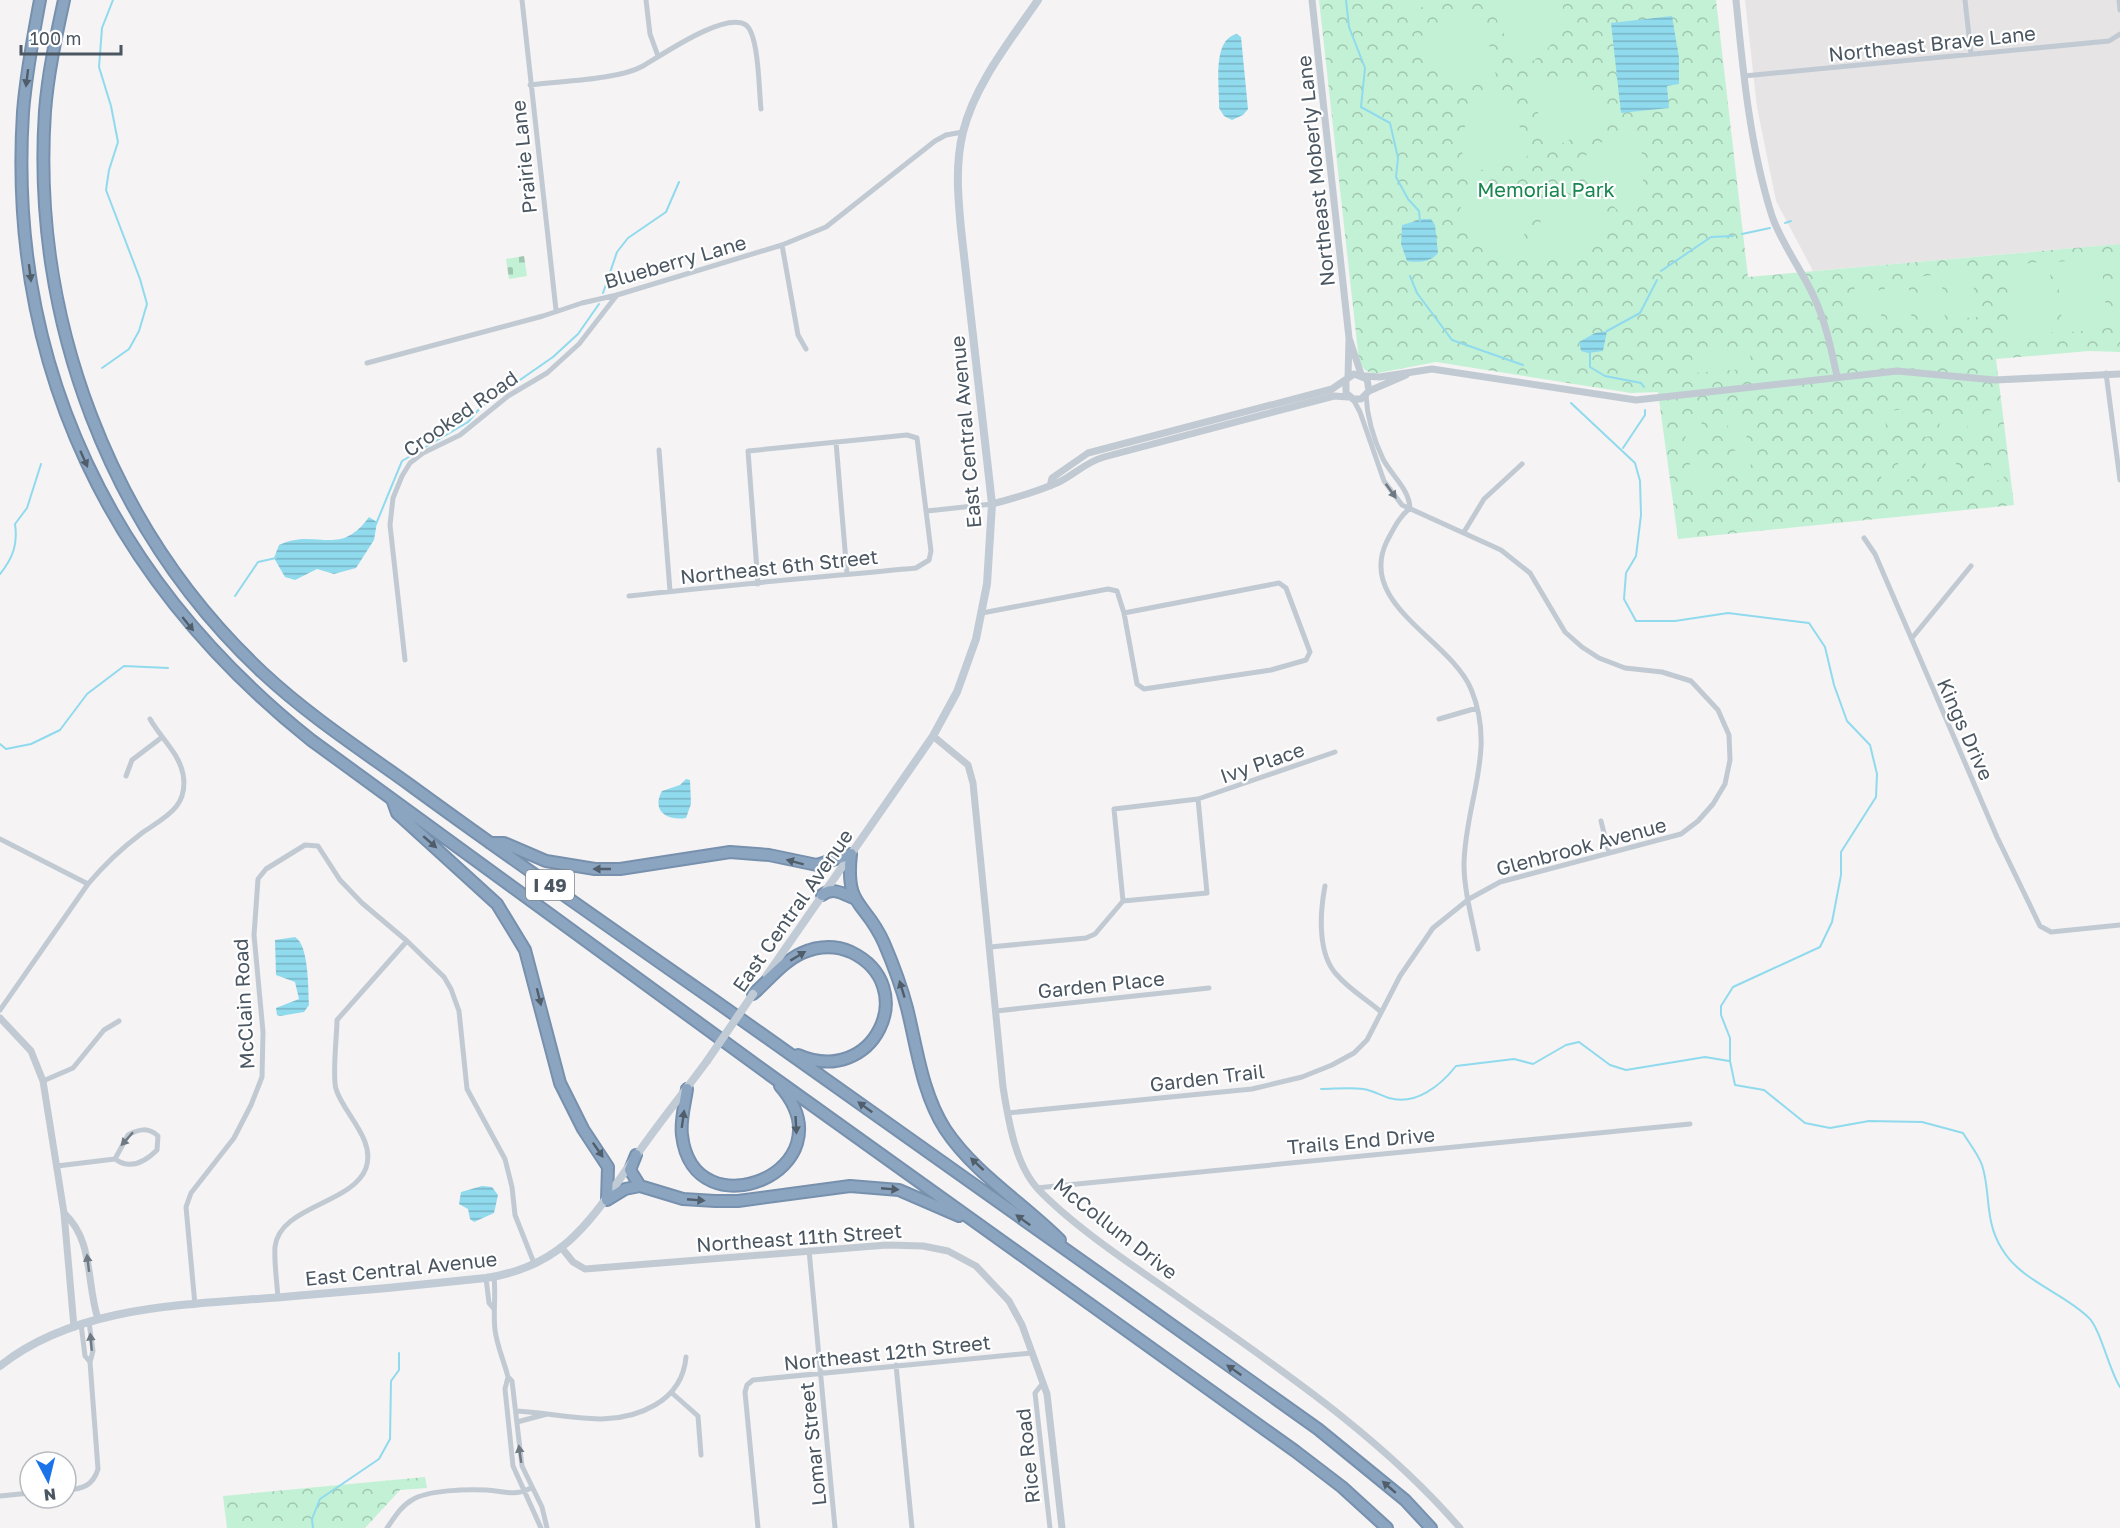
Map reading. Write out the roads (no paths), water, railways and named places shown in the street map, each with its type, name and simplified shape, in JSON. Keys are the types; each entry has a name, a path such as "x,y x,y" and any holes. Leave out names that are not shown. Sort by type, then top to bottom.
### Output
{"highway":[{"name":"I 49","path":"40,0 23,111 22,171 25,231 38,318 63,407 85,462 145,566 200,637 282,718 770,1075 1295,1451 1342,1487 1387,1528"},
{"name":"I 49","path":"64,0 52,55 45,110 44,184 47,233 60,312 81,390 98,434 127,496 155,543 212,619 265,675 309,711 489,843 783,1048 1318,1429 1404,1500 1431,1528"},
{"path":"392,799 397,813 497,904 525,950 561,1083 583,1129 608,1167 608,1200"},
{"path":"489,843 504,843 546,861 595,869 620,869 730,852 769,855 817,865 851,854 849,877 853,898"},
{"path":"822,896 828,891 835,891 853,898 874,923 894,965 928,1091 946,1130 972,1161 1042,1222 1081,1262"},
{"path":"753,994 793,958 818,948 848,951 864,960 876,973 884,992 884,1019 873,1041 865,1049 843,1060 832,1061 807,1058 783,1048"},
{"path":"687,1089 682,1135 692,1161 705,1175 723,1184 752,1184 778,1172 789,1158 796,1142 797,1124 793,1107 770,1075"},
{"path":"636,1155 630,1170 640,1186"},
{"path":"608,1200 625,1189 640,1186 683,1199 715,1202 738,1202 850,1186 898,1190 929,1201 1011,1246"}],"main road":[{"name":"East Central Avenue","path":"0,1366 35,1344 98,1319 195,1305 490,1278 534,1263 561,1247 578,1235 608,1200 636,1155 707,1061 933,736 962,680 982,613 991,544 992,504 957,189 963,132 988,76 1038,0"}],"street":[{"name":"Prairie Lane","path":"522,0 556,310"},
{"path":"646,0 650,34 658,56"},
{"name":"Northeast Moberly Lane","path":"1312,0 1350,338 1347,378"},
{"path":"1736,0 1744,76 1763,185 1773,219 1816,299 1838,376"},
{"path":"1965,0 1971,54"},
{"path":"2119,0 2120,10"},
{"path":"530,85 620,73 640,67 718,25 732,22 745,25 754,37 761,109"},
{"name":"Northeast Brave Lane","path":"1744,76 2109,40 2120,34"},
{"name":"Blueberry Lane","path":"367,363 617,295 782,244 826,227 935,141 946,135 963,132"},
{"path":"782,244 798,335 806,349"},
{"name":"Crooked Road","path":"405,660 390,525 393,498 402,476 410,463 423,453 460,435 508,396 547,373 579,344 617,295"},
{"name":"Northeast Moberly Lane","path":"1350,338 1363,375"},
{"path":"1050,486 1052,478 1088,453 1332,389 1347,378 1363,375 1380,377 1432,369 1445,370 1636,400 1898,371 1995,380 2120,374"},
{"path":"758,584 748,451 907,435 917,438 927,511 992,504 1034,493 1050,486 1090,461 1334,396 1351,398 1368,393 1411,373"},
{"path":"2106,374 2120,480"},
{"path":"1363,375 1369,382 1372,428 1383,459 1409,496 1410,508 1396,523 1383,549 1380,565 1381,577 1390,595 1404,613 1456,665 1471,688 1482,730 1481,760 1467,825 1464,865 1478,949"},
{"path":"1347,378 1345,390 1360,412 1384,481 1402,505 1410,508"},
{"path":"836,442 847,574"},
{"path":"658,450 670,591"},
{"path":"1464,532 1484,499 1522,464"},
{"name":"Glenbrook Avenue","path":"1380,1011 1433,928 1469,899 1500,882 1681,834 1698,821 1713,804 1725,784 1730,760 1729,735 1725,721 1691,681 1662,672 1625,668 1599,658 1565,632 1530,573 1501,550 1410,508"},
{"name":"Northeast 6th Street","path":"629,596 916,568 929,560 932,551 927,511"},
{"name":"Kings Drive","path":"1864,538 1870,544 1997,837 2040,926 2051,932 2073,932 2120,925"},
{"path":"1912,638 1971,566"},
{"path":"982,613 1108,589 1117,591 1124,614 1137,684 1144,689 1271,670 1306,660 1310,647 1286,588 1279,583 1124,614"},
{"path":"1439,719 1477,708"},
{"path":"0,1010 88,884 104,866 136,839 162,823 176,808 184,794 183,773 176,754 161,738 150,719"},
{"name":"McCollum Drive","path":"933,736 968,765 973,783 1010,1133 1036,1188 1131,1264 1360,1429 1406,1469 1460,1528"},
{"path":"126,776 132,760 161,738"},
{"name":"Ivy Place","path":"1123,901 1114,809 1198,799 1335,752"},
{"path":"990,947 1086,938 1095,934 1123,901 1207,893 1198,799"},
{"path":"1601,821 1609,854"},
{"path":"0,839 88,884"},
{"name":"McClain Road","path":"195,1305 186,1207 190,1193 234,1138 262,1077 263,1032 254,935 258,879 266,869 304,845 318,846 340,880 362,903 407,941"},
{"path":"1325,886 1322,906 1322,942 1335,974 1380,1011"},
{"path":"278,1298 275,1246 281,1233 291,1222 347,1189 361,1178 367,1165 361,1130 336,1088 337,1020 407,941 444,977 451,989 459,1011 467,1089 505,1159 512,1187 515,1215 534,1263"},
{"name":"Garden Place","path":"996,1011 1209,988"},
{"name":"Garden Trail","path":"1007,1113 1197,1096 1279,1083 1332,1065 1354,1053 1366,1040 1380,1011"},
{"path":"0,1018 31,1051 43,1081 81,1324 93,1351 90,1362 98,1469 96,1479 87,1486 78,1488"},
{"path":"43,1081 73,1068 104,1030 119,1021"},
{"name":"Trails End Drive","path":"1036,1188 1690,1124"},
{"path":"57,1166 115,1159 122,1164 144,1161 157,1150 158,1136 152,1130 142,1129 128,1135 115,1159"},
{"path":"64,1213 74,1222 85,1242 92,1298 98,1319"},
{"name":"Northeast 11th Street","path":"561,1247 573,1262 585,1269 887,1245 923,1246 948,1251 976,1266 1009,1300 1043,1383 1062,1528"},
{"name":"Lomar Street","path":"809,1250 836,1528"},
{"path":"490,1278 489,1303 494,1309 499,1348 508,1377 512,1381 522,1466 542,1508 547,1528"},
{"name":"Northeast 12th Street","path":"758,1528 745,1392 747,1385 753,1380 1032,1353"},
{"path":"517,1422 547,1414 595,1420 630,1417 656,1405 672,1393 681,1380 686,1357"},
{"path":"896,1365 912,1528"},
{"path":"508,1377 505,1389 512,1458 524,1492 536,1512 541,1528"},
{"name":"Rice Road","path":"1043,1383 1035,1393 1050,1528"},
{"path":"672,1393 698,1416 701,1455"},
{"path":"516,1411 542,1411 547,1414"},
{"path":"387,1528 398,1512 412,1500 424,1495 475,1490 513,1494 531,1488"},
{"path":"0,1496 18,1494"}],"water":[{"path":"1672,16 1679,58 1679,84 1667,86 1669,108 1621,113 1611,23"},
{"path":"1237,34 1241,37 1248,109 1243,115 1232,120 1224,116 1219,108 1218,78 1223,45"},
{"path":"1431,219 1435,225 1438,253 1424,261 1407,261 1401,244 1402,225"},
{"path":"1607,331 1603,351 1588,353 1581,351 1579,342 1595,333"},
{"path":"369,517 377,522 374,540 356,568 334,574 317,569 295,580 285,577 274,558 279,545 292,540 337,540 347,537 358,530"},
{"path":"686,779 690,780 691,804 686,818 667,816 658,804 662,791 680,785"},
{"path":"295,937 300,942 305,958 309,1005 304,1012 280,1016 277,1015 276,1008 299,999 295,982 276,975 275,940"},
{"path":"482,1186 492,1187 498,1195 494,1213 474,1222 470,1219 468,1209 459,1204 461,1192"}],"waterway":[{"path":"102,368 129,349 139,331 147,304 140,279 106,190 109,170 118,142 111,106 99,67 102,28 113,0"},
{"path":"1346,0 1349,27 1365,68 1361,107 1390,123 1398,158 1396,177 1408,199 1419,211 1420,221"},
{"path":"603,293 617,252 628,238 666,212 679,182"},
{"path":"1785,223 1791,221"},
{"path":"1742,234 1770,228"},
{"path":"1661,271 1711,237 1733,236"},
{"path":"1410,276 1417,293 1452,340 1523,365"},
{"path":"1607,331 1640,313 1657,280"},
{"path":"376,524 402,461 468,422 481,407 553,357 578,334 599,304"},
{"path":"1590,351 1590,367 1605,376 1641,383 1644,387"},
{"path":"1571,403 1635,463 1640,481 1641,515 1636,556 1626,573 1624,599 1636,621 1675,621 1728,613 1809,623 1825,647 1834,685 1847,721 1870,745 1877,774 1876,797 1841,852 1841,875 1832,922 1820,947 1733,987 1721,1006 1721,1015 1730,1038 1730,1061 1735,1085 1764,1090 1805,1123 1830,1128 1869,1121 1922,1122 1963,1133 1982,1165 1990,1217 2002,1249 2020,1270 2088,1317 2097,1330 2120,1387"},
{"path":"1623,448 1645,415 1645,410"},
{"path":"0,574 14,551 15,524 27,508 41,464"},
{"path":"235,596 258,562 276,558"},
{"path":"0,744 6,749 31,744 60,730 87,694 124,666 168,668"},
{"path":"1321,1089 1358,1088 1389,1098 1409,1099 1435,1087 1456,1066 1514,1059 1533,1064 1566,1045 1579,1042 1610,1065 1626,1070 1705,1057 1729,1061"},
{"path":"313,1528 312,1519 320,1499 379,1459 390,1439 391,1381 399,1370 399,1353"}],"park label":[{"name":"Memorial Park","path":"1546,189"}]}
